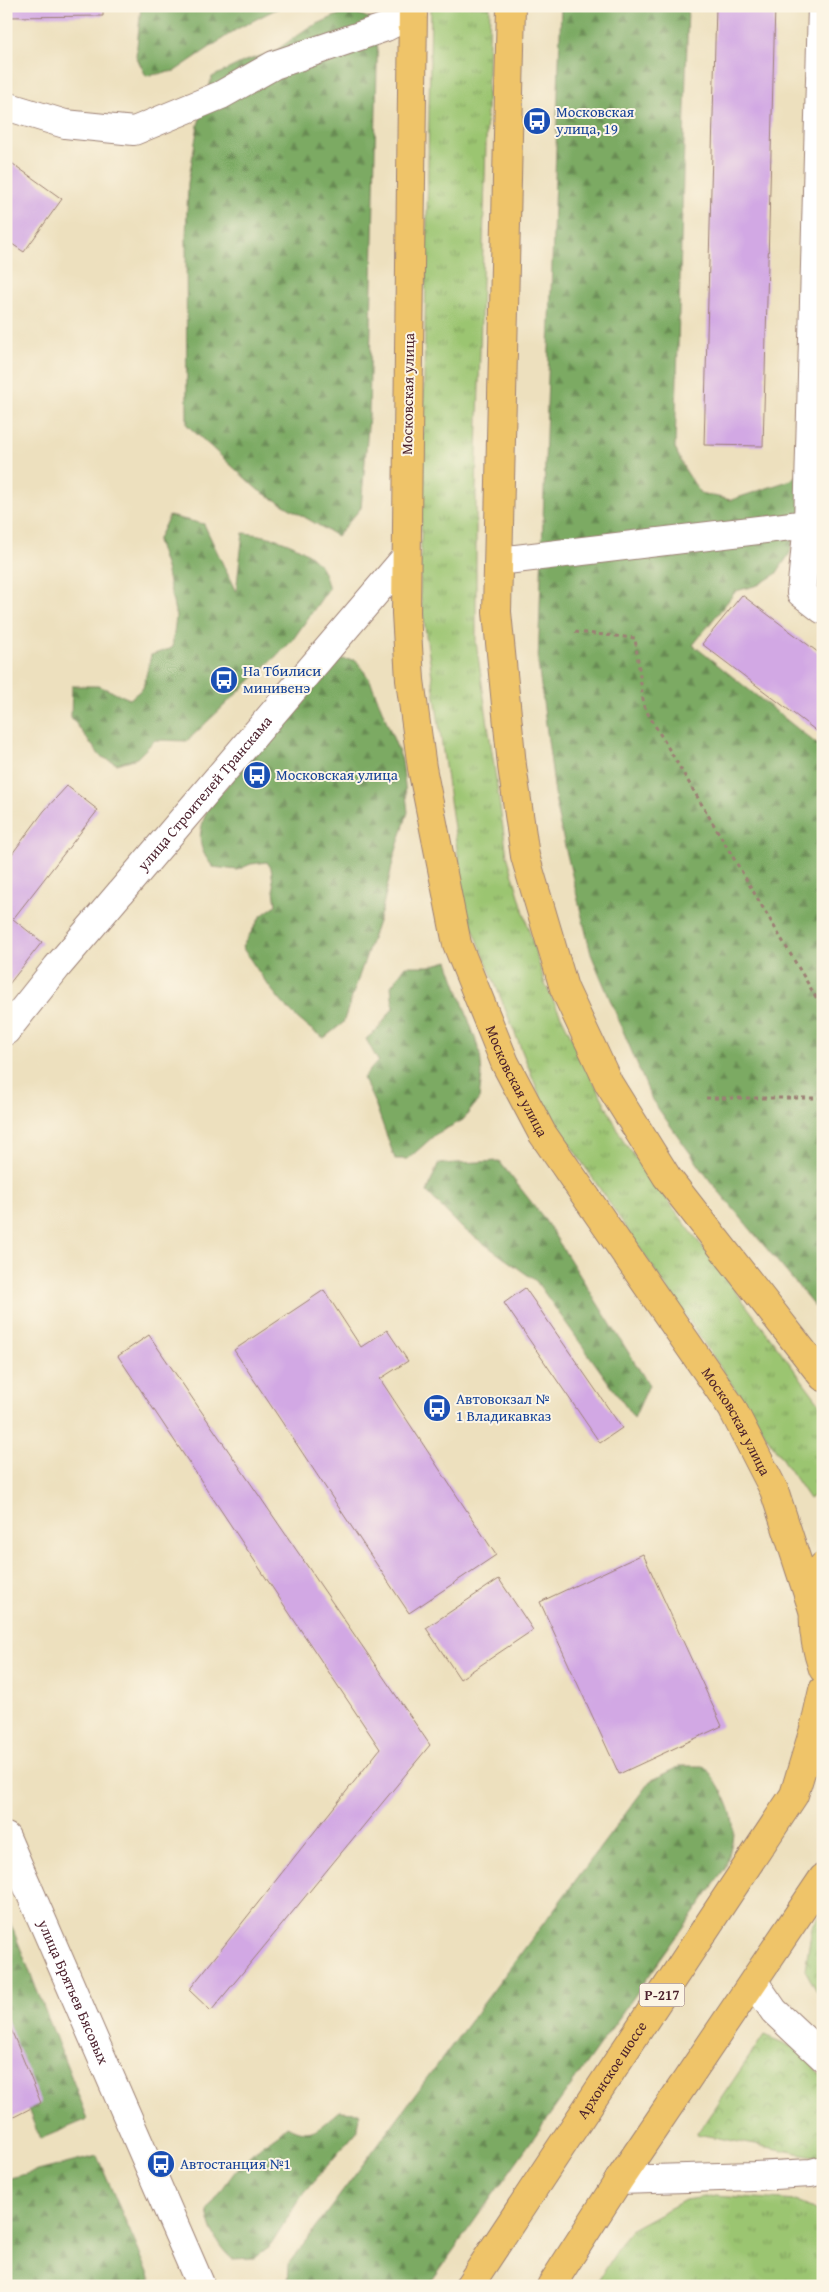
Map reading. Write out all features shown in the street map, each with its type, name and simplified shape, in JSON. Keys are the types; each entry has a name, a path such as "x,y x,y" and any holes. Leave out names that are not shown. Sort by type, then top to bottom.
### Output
{"main road":[{"path":"511,6 497,612 512,766 525,856 564,988 609,1084 667,1177 823,1377"},
{"name":"Московская улица","path":"413,10 406,612 411,690 424,777 457,944 505,1063 542,1133 732,1408 774,1490 814,1613"},
{"path":"823,1566 814,1594 813,1638 823,1669"},
{"name":"Архонское шоссе","path":"469,2286 794,1795 814,1729 823,1690"},
{"path":"551,2286 619,2180 823,1878"}],"street":[{"path":"822,6 815,527 801,593 823,610"},
{"path":"6,106 65,124 134,131 221,95 274,65 386,27 413,10"},
{"path":"499,561 815,527"},
{"name":"улица Строителей Транскама","path":"6,1031 57,967 406,557"},
{"name":"улица Брятьев Бясовых","path":"6,1837 201,2286"},
{"path":"754,1982 774,2011 823,2058"},
{"path":"619,2180 771,2176 823,2170"}],"path":[{"path":"575,632 635,638 644,707 823,1009"},
{"path":"706,1098 823,1098"}],"green space":[{"path":"141,6 282,6 237,29 175,71 146,76 136,56"},
{"path":"431,6 490,6 476,489 476,642 507,855 545,984 624,1142 823,1408 823,1489 809,1499 544,1106 466,911 420,593"},
{"path":"561,6 688,6 675,448 684,468 700,493 731,500 791,480 798,474 804,503 790,553 776,574 758,585 736,591 693,645 823,749 823,1316 711,1182 652,1100 591,954 558,817 538,663"},
{"path":"349,10 378,22 369,416 361,508 337,536 258,490 187,425 186,238 188,183 198,125 212,77 245,61 274,52 306,29"},
{"path":"169,516 204,524 236,592 243,533 284,541 302,550 320,565 329,588 292,641 187,741 155,740 137,758 117,764 100,756 71,717 72,686 99,686 130,699 143,688 151,655 172,648 176,617 166,568 157,541"},
{"path":"336,659 356,660 370,680 402,760 408,812 394,857 382,910 343,1023 324,1038 288,1009 268,986 242,947 261,916 276,905 271,868 267,862 251,864 237,870 213,867 203,852 200,839 207,809"},
{"path":"448,961 480,1052 482,1075 479,1099 463,1120 436,1134 408,1159 395,1159 376,1106 363,1078 378,1061 366,1039 379,1028 393,1008 391,986 406,966 430,966"},
{"path":"499,1161 543,1217 649,1385 634,1418 536,1281 462,1228 427,1192 438,1164"},
{"path":"681,1766 704,1766 721,1789 729,1807 732,1816 733,1834 725,1869 428,2286 288,2286 289,2263 650,1781"},
{"path":"823,1910 823,2002 805,1970 812,1927"},
{"path":"10,1922 88,2119 40,2139 6,2054 6,1924"},
{"path":"764,2035 800,2050 823,2078 823,2155 819,2157 697,2134"},
{"path":"339,2111 359,2112 358,2130 303,2194 269,2247 254,2258 232,2259 215,2238 207,2211 230,2179 249,2156 287,2126 303,2132 309,2132 315,2130"},
{"path":"97,2156 154,2286 6,2286 6,2179"},
{"path":"716,2195 795,2201 818,2211 823,2223 823,2286 595,2286 630,2230 685,2200"}],"building":[{"path":"6,6 103,6 103,16 6,17"},
{"path":"716,6 775,6 763,446 704,445"},
{"path":"6,159 62,199 24,252 6,240"},
{"path":"742,595 823,656 823,736 702,644"},
{"path":"67,786 98,810 13,919 42,942 6,988 6,862 44,811"},
{"path":"525,1288 622,1428 600,1443 504,1303"},
{"path":"324,1290 361,1347 387,1330 408,1361 380,1379 496,1555 409,1613 234,1350"},
{"path":"149,1335 430,1745 211,2011 189,1990 380,1749 118,1356"},
{"path":"643,1554 722,1726 619,1774 540,1602"},
{"path":"499,1579 533,1630 460,1679 426,1628"},
{"path":"6,2017 41,2103 6,2121"}],"place":[{"name":"Московская улица, 19","path":"537,121"},
{"name":"На Тбилиси минивенэ","path":"224,680"},
{"name":"Московская улица","path":"257,775"},
{"name":"Автовокзал № 1 Владикавказ","path":"437,1408"},
{"name":"Автостанция №1","path":"161,2164"}]}
